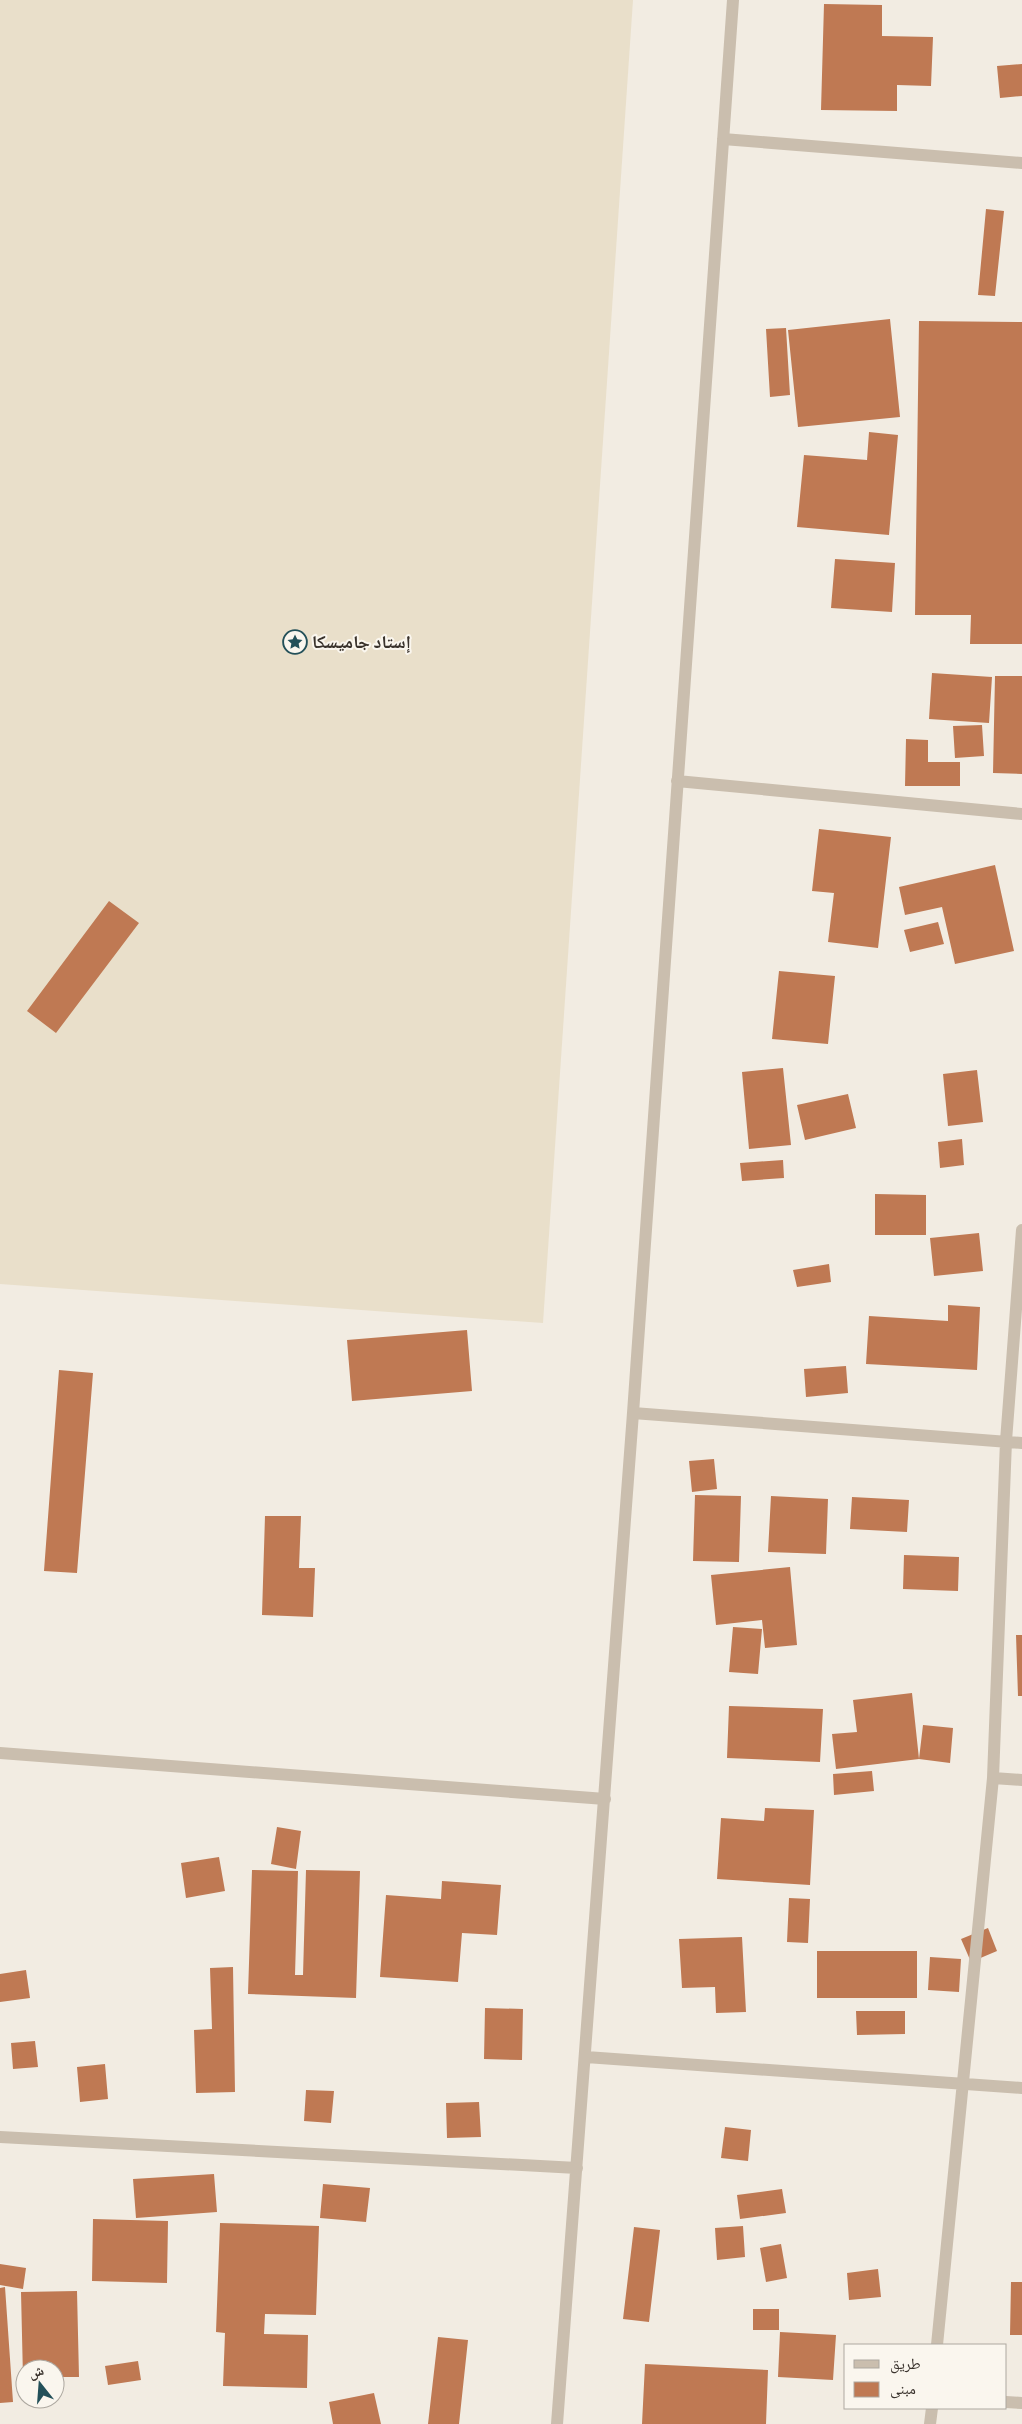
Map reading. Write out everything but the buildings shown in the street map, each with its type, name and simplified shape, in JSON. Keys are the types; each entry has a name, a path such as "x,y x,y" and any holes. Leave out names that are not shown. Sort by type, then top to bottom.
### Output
{"street":[{"path":"557,2424 605,1799 733,0"},
{"path":"723,139 1022,162"},
{"path":"678,781 1022,814"},
{"path":"937,2344 961,2083 993,1778 1006,1441 1022,1230"},
{"path":"633,1413 1022,1442"},
{"path":"0,1753 605,1799"},
{"path":"993,1778 1022,1780"},
{"path":"586,2057 1022,2088"},
{"path":"0,2137 577,2168"},
{"path":"1007,2402 1022,2403"},
{"path":"930,2424 932,2409"}],"shaded area":[{"name":"إستاد جاميسكا","path":"0,0 633,0 543,1323 0,1284"}],"place":[{"name":"إستاد جاميسكا","path":"295,642"}]}
